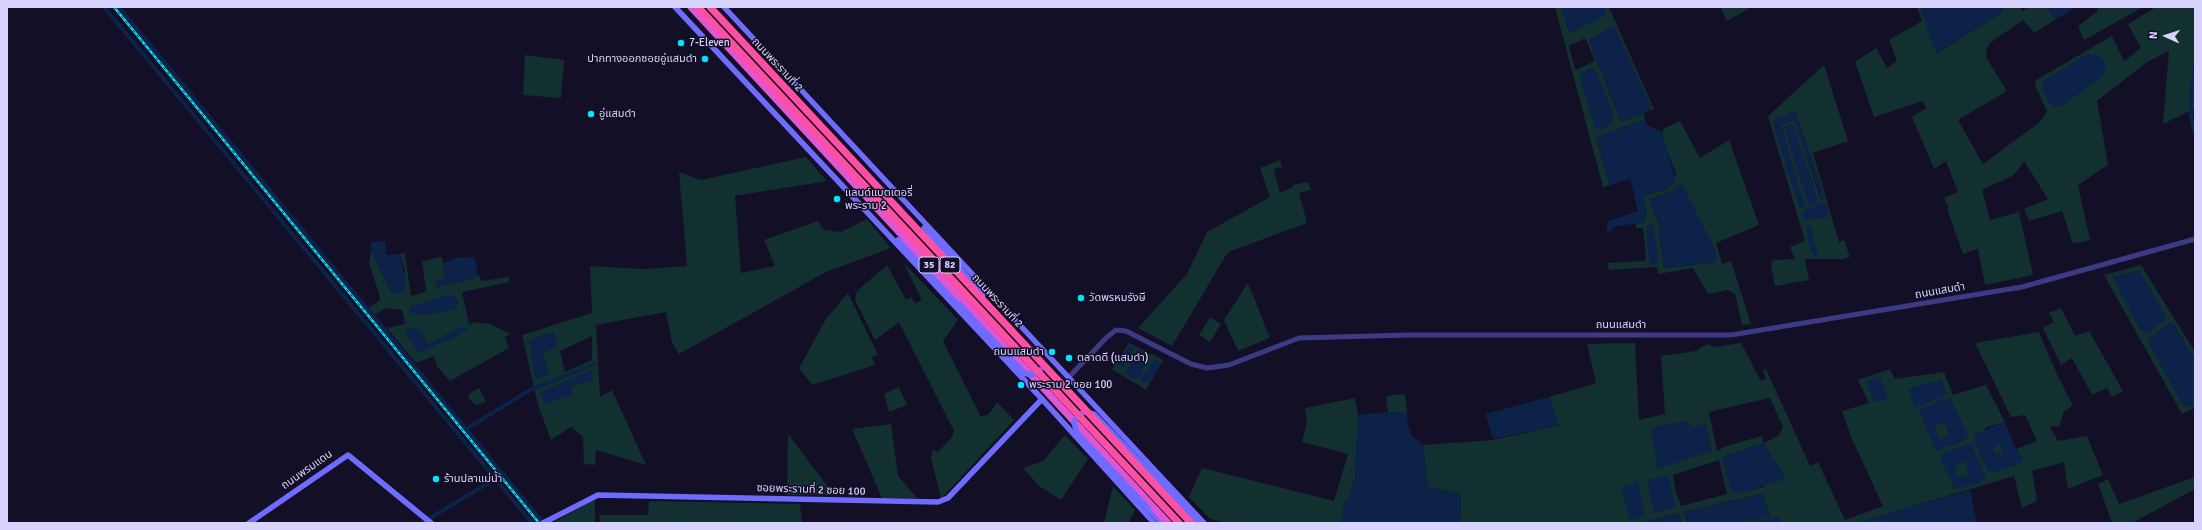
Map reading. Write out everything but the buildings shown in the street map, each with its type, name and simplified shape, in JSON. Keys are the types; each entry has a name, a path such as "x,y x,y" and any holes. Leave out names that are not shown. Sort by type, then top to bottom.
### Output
{"highway":[{"name":"35","path":"691,7 1168,523"},
{"name":"82","path":"698,7 1179,523"},
{"name":"82","path":"709,7 1190,523"}],"main road":[{"name":"35","path":"675,7 1042,399 1154,523"},
{"name":"ถนนพระรามที่ 2","path":"724,7 1204,523"},
{"path":"886,232 909,249 1024,373 1031,375 1039,371 1042,362 1040,355 929,234 913,211"},
{"name":"ซอยพระรามที่ 2 ซอย 100","path":"543,523 598,495 938,502 948,498 1042,399"},
{"path":"1162,523 1077,433 1074,423 1077,416 1084,412 1094,414 1198,523"},
{"name":"ถนนพรมแดน","path":"250,523 348,455 429,522"}],"street":[{"name":"ถนนแสมดำ","path":"1069,377 1107,337 1116,330 1126,331 1191,364 1207,368 1229,365 1300,338 1408,335 1731,335 2022,287 2195,239"}],"green space":[{"path":"1555,7 1561,7 1569,31 1606,13 1603,7 1609,7 1654,109 1644,113 1645,119 1596,138 1610,185 1603,187","holes":["1585,38 1595,61 1575,70 1569,46","1589,40 1650,110 1621,122"]},
{"path":"1720,7 1752,7 1727,21"},
{"path":"1917,7 1920,7 1937,53 2001,13 2004,7 2021,7 2022,11 2030,7 2047,7 2055,20 2034,33 2023,20 1990,43 1986,50 1987,59 2007,91 1958,120 1983,164 2040,122 2047,111 2035,85 2036,80 2112,36 2124,61 2141,48 2128,24 2156,7 2195,7 2194,109 2163,124 2169,51 2147,62 2097,101 2108,165 2078,185 2090,240 2073,244 2062,211 2029,221 2024,209 2048,199 2024,161 2014,175 1982,190 1990,220 2019,212 2033,275 1985,285 1978,249 1963,254 1947,209 1949,208 1944,198 1958,192 1946,161 1934,169 1912,117 1926,108 1923,101 1874,117 1855,62 1876,48 1887,68 1897,61 1889,40 1922,21"},
{"path":"2096,7 2143,7 2084,40 2078,26 2098,11"},
{"path":"525,55 564,60 561,98 523,95"},
{"path":"1824,65 1848,141 1813,153 1839,242 1844,240 1850,257 1843,259 1805,259 1809,280 1775,286 1771,266 1773,260 1795,259 1790,247 1805,241 1768,116","holes":["1794,111 1796,113 1825,199 1821,200 1795,122 1780,124 1800,208 1773,122","1790,124 1793,125 1817,197 1784,127"]},
{"path":"1680,121 1700,158 1729,140 1759,225 1716,243 1722,264 1731,261 1751,324 1742,325 1735,294 1728,290 1708,294 1693,268 1658,274 1657,267 1609,270 1607,263 1644,261 1646,259 1643,228 1636,228 1636,223 1645,222 1646,207 1642,196 1667,189 1676,174 1662,136 1663,129","holes":["1682,185 1715,250 1716,258 1713,262 1664,268 1658,221 1649,199 1665,194"]},
{"path":"806,157 827,181 735,196 741,273 775,266 764,240 818,221 824,230 841,232 867,219 891,248 826,272 679,354 672,343 666,312 596,325 600,397 612,390 646,465 596,450 595,465 584,464 583,437 571,427 551,440 538,405 522,335 592,313 590,266 644,269 687,266 679,172 701,180","holes":["553,332 557,346 542,353","592,336 592,360 565,372 560,351","591,370 593,380 570,387 573,393 540,393"]},
{"path":"1280,160 1282,167 1274,169 1280,193 1293,187 1293,185 1308,182 1311,190 1299,193 1307,223 1231,251 1226,255 1172,346 1138,328 1187,274 1207,232 1270,197 1260,168"},
{"path":"371,250 392,294 405,272 400,254 405,253 411,296 422,293 426,290 422,261 442,257 445,278 436,287 466,281 478,275 482,281 509,277 509,282 462,292 469,324 476,322 490,324 511,334 505,337 509,348 450,381 437,366 434,356 416,363 387,328 405,324 402,310 386,308 375,315 369,307 379,301 380,297 369,263","holes":["460,327 468,330 419,353 428,345"]},
{"path":"903,262 958,320 943,341 981,417 990,413 997,402 1014,420 941,499 931,458 933,450 938,452 952,437 954,431 899,322 875,340 855,300 857,291 887,265 906,300 911,297 915,303 922,300"},
{"path":"2141,265 2195,352 2195,360 2173,323 2190,406 2195,404 2195,408 2182,414 2104,275"},
{"path":"1248,283 1270,338 1238,351 1224,320"},
{"path":"848,293 878,355 872,357 875,365 812,385 799,368 826,319"},
{"path":"2061,308 2075,336 2089,331 2123,391 2112,397 2107,388 2092,395 2072,358 2061,365 2043,328 2054,322 2049,313"},
{"path":"1210,317 1221,324 1210,342 1199,335"},
{"path":"2039,332 2055,370 2073,406 2064,411 2059,426 2050,427 2058,441 2087,436 2103,475 2068,489 2064,462 2032,471 2037,501 2022,508 2014,476 1857,523 1783,523 1778,517 1752,523 1738,523 1770,516 1763,495 1761,494 1684,512 1687,523 1682,523 1678,513 1639,523 1460,523 1461,494 1428,487 1423,445 1493,440 1559,425 1549,397 1596,383 1587,344 1635,343 1639,420 1665,414 1661,356 1696,351 1707,344 1716,347 1741,343 1761,381 1766,378 1763,370 1766,369 1810,466 1818,462 1845,520 1883,506 1852,439 1842,411 1869,403 1858,380 1890,369 1895,379 1944,372 1953,395 1986,385 2005,422 1985,428 1988,471 2023,459 2016,449 2037,441 2025,415 2011,417 1975,343","holes":["1770,398 1783,427 1779,435 1764,443 1761,436 1724,447 1717,451 1709,412","1951,399 1964,440 1936,450 1919,410","1688,421 1691,427 1651,428","1764,443 1764,487 1736,493 1722,459 1726,456","1719,460 1727,494 1681,506 1676,493 1673,475"]},
{"path":"1129,343 1163,360 1146,390 1112,369","holes":["1129,346 1124,366 1123,367 1119,364","1138,350 1143,353 1126,373"]},
{"path":"899,387 907,405 889,412 884,394"},
{"path":"479,388 486,402 476,405 468,398 470,393"},
{"path":"1405,394 1407,413 1388,412 1386,396"},
{"path":"1355,398 1358,415 1355,478 1349,498 1343,504 1343,516 1340,523 1227,523 1210,519 1189,497 1202,468 1334,501 1348,454 1302,442 1307,422 1305,408"},
{"path":"1942,423 1946,425 1950,437 1938,440 1935,425"},
{"path":"891,424 898,476 917,498 882,498 852,429"},
{"path":"788,434 834,495 787,495"},
{"path":"1065,435 1088,459 1061,500 1039,486 1023,468 1043,461"},
{"path":"1997,445 2002,445 2003,455 1994,453 1993,449"},
{"path":"2195,477 2195,489 2132,523 2112,523 2098,484 2108,479 2119,504"},
{"path":"1113,486 1135,510 1129,523 1104,523"},
{"path":"595,499 595,523 552,523 567,515"},
{"path":"649,501 800,504 802,523 600,523 599,515 648,515"}],"water":[{"path":"1561,7 1603,7 1606,13 1604,16 1572,32 1569,31"},
{"path":"1920,7 2004,7 2001,13 1936,53"},
{"path":"2047,7 2076,7 2055,20"},
{"path":"1611,27 1616,29 1651,107 1650,110 1621,122 1589,40"},
{"path":"2087,54 2096,54 2104,61 2106,70 2101,78 2063,105 2055,107 2050,105 2041,87 2044,80"},
{"path":"1588,69 1595,69 1614,115 1612,123 1602,129 1595,129 1580,79 1580,75"},
{"path":"1794,111 1796,113 1825,199 1822,201 1795,122 1781,124 1805,206 1803,208 1800,208 1798,203 1773,122 1776,119"},
{"path":"1645,119 1647,125 1662,132 1676,181 1667,189 1642,196 1646,207 1645,222 1613,227 1612,231 1606,231 1608,221 1638,211 1630,179 1610,185 1596,138"},
{"path":"1790,124 1793,125 1817,197 1817,203 1809,207 1784,127"},
{"path":"1682,184 1715,250 1716,258 1713,262 1664,268 1658,221 1649,199 1665,194"},
{"path":"1824,202 1827,204 1829,217 1805,220 1802,215 1803,211"},
{"path":"1653,224 1658,257 1656,265 1651,265 1649,261 1646,227"},
{"path":"1806,226 1811,226 1818,257 1816,258 1810,250"},
{"path":"385,241 387,255 400,254 406,287 401,294 392,294 371,250 371,242"},
{"path":"475,257 478,275 466,281 436,287 435,280 445,278 443,263 456,258"},
{"path":"2139,270 2167,318 2148,333 2143,332 2138,326 2113,277"},
{"path":"449,294 459,300 456,310 422,315 409,312 410,307"},
{"path":"2169,323 2173,323 2195,360 2195,404 2190,406 2185,407 2181,402 2147,340"},
{"path":"460,327 469,330 419,353 404,331 412,328 420,330 428,345"},
{"path":"553,332 557,346 542,353 550,373 537,380 534,375 529,340"},
{"path":"1130,346 1134,348 1133,351 1123,367 1118,364"},
{"path":"1138,349 1149,356 1149,359 1139,378 1135,379 1125,373"},
{"path":"1155,359 1159,360 1160,364 1149,382 1142,382 1140,380"},
{"path":"591,370 593,380 571,387 573,394 544,404 540,393"},
{"path":"1880,376 1888,399 1874,402 1866,381"},
{"path":"1941,380 1947,392 1945,396 1918,407 1914,407 1909,391 1913,387"},
{"path":"1549,397 1559,425 1493,439 1485,414"},
{"path":"1951,399 1969,437 1936,451 1919,410 1942,400","holes":["1942,423 1946,425 1950,436 1938,439 1935,425"]},
{"path":"1388,412 1407,413 1408,425 1412,436 1423,445 1428,487 1461,494 1460,523 1340,523 1343,516 1343,504 1349,498 1355,478 1358,415"},
{"path":"1688,421 1691,427 1706,424 1712,451 1657,469 1651,428"},
{"path":"2005,422 2016,449 2023,459 2020,463 1994,473 1988,471 1975,444 1974,434","holes":["1997,445 2002,445 2003,455 1994,453 1993,449"]},
{"path":"1764,443 1785,476 1785,479 1744,492 1736,493 1731,491 1722,459 1726,456"},
{"path":"1971,443 1986,478 1979,483 1955,489 1940,458 1944,453","holes":["1965,461 1968,474 1963,477 1959,476 1956,473 1955,466"]},
{"path":"1668,475 1676,507 1654,513 1647,480"},
{"path":"1638,481 1645,516 1630,521 1621,487"},
{"path":"1970,490 1977,523 1857,523 1886,514"},
{"path":"1761,494 1763,495 1770,516 1738,523 1687,523 1684,512"},
{"path":"1678,513 1682,523 1639,523"},
{"path":"1778,517 1783,523 1752,523 1771,518"}],"waterway":[{"path":"104,7 532,523"},
{"path":"119,7 541,520"},
{"path":"2195,65 2191,94 2191,117 2195,133"},
{"path":"466,429 530,390 595,364"},
{"path":"422,523 495,479"}],"railway":[{"path":"114,7 539,523"}],"place":[{"name":"7-Eleven","path":"681,43"},
{"name":"ปากทางออกซอยอู่แสมดำ","path":"705,59"},
{"name":"อู่แสมดำ","path":"591,114"},
{"name":"แลนด์แบตเตอรี่ พระราม 2","path":"837,199"},
{"name":"วัดพรหมรังษี","path":"1081,298"},
{"name":"ถนนแสมดำ","path":"1052,352"},
{"name":"ตลาดดี (แสมดำ)","path":"1069,358"},
{"name":"พระราม 2 ซอย 100","path":"1021,385"},
{"name":"ร้านปลาแม่น้ำ","path":"436,479"}]}
